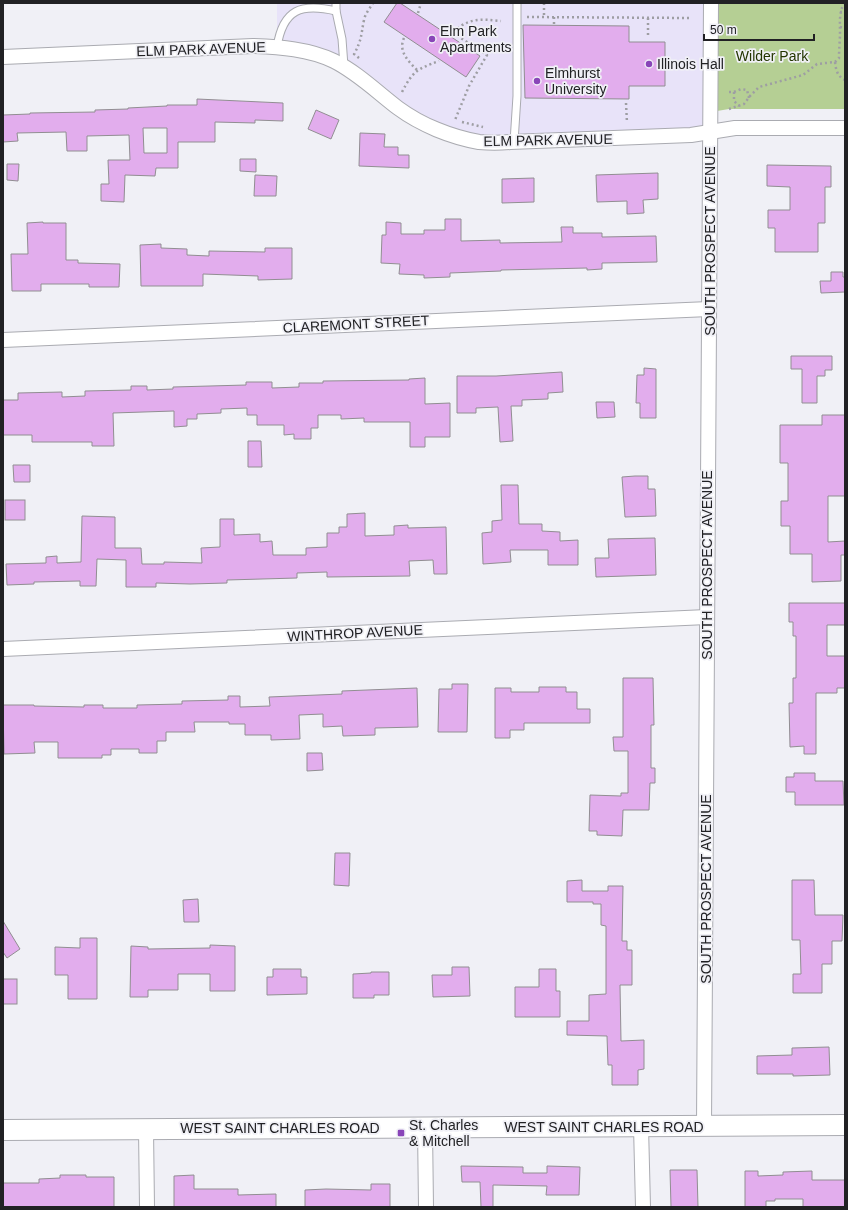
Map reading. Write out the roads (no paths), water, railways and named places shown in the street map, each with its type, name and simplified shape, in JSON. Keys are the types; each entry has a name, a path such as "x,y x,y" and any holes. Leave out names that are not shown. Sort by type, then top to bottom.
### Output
{"main road":[{"name":"WEST SAINT CHARLES ROAD","path":"3,1130 845,1125"}],"street":[{"name":"SOUTH PROSPECT AVENUE","path":"704,1126 711,3"},
{"name":"ELM PARK AVENUE","path":"3,57 253,46 278,47 319,55 344,67 362,78 398,108 425,124 460,138 480,142 683,135 735,128 845,128"},
{"name":"CLAREMONT STREET","path":"3,340 709,308"},
{"name":"WINTHROP AVENUE","path":"3,649 707,617"},
{"path":"641,1126 643,1207"},
{"path":"425,1128 426,1207"},
{"path":"146,1129 147,1207"}],"lane":[{"path":"336,3 336,11 342,39 344,67"},
{"path":"514,142 517,96 517,3"},
{"path":"278,47 279,37 283,25 289,16 298,10 310,7 322,7 336,11"}],"place":[{"name":"Elm Park Apartments","path":"432,39"},
{"name":"Illinois Hall","path":"649,64"},
{"name":"Elmhurst University","path":"537,81"},
{"name":"St. Charles & Mitchell","path":"401,1133"}],"park label":[{"name":"Wilder Park","path":"772,56"}]}
